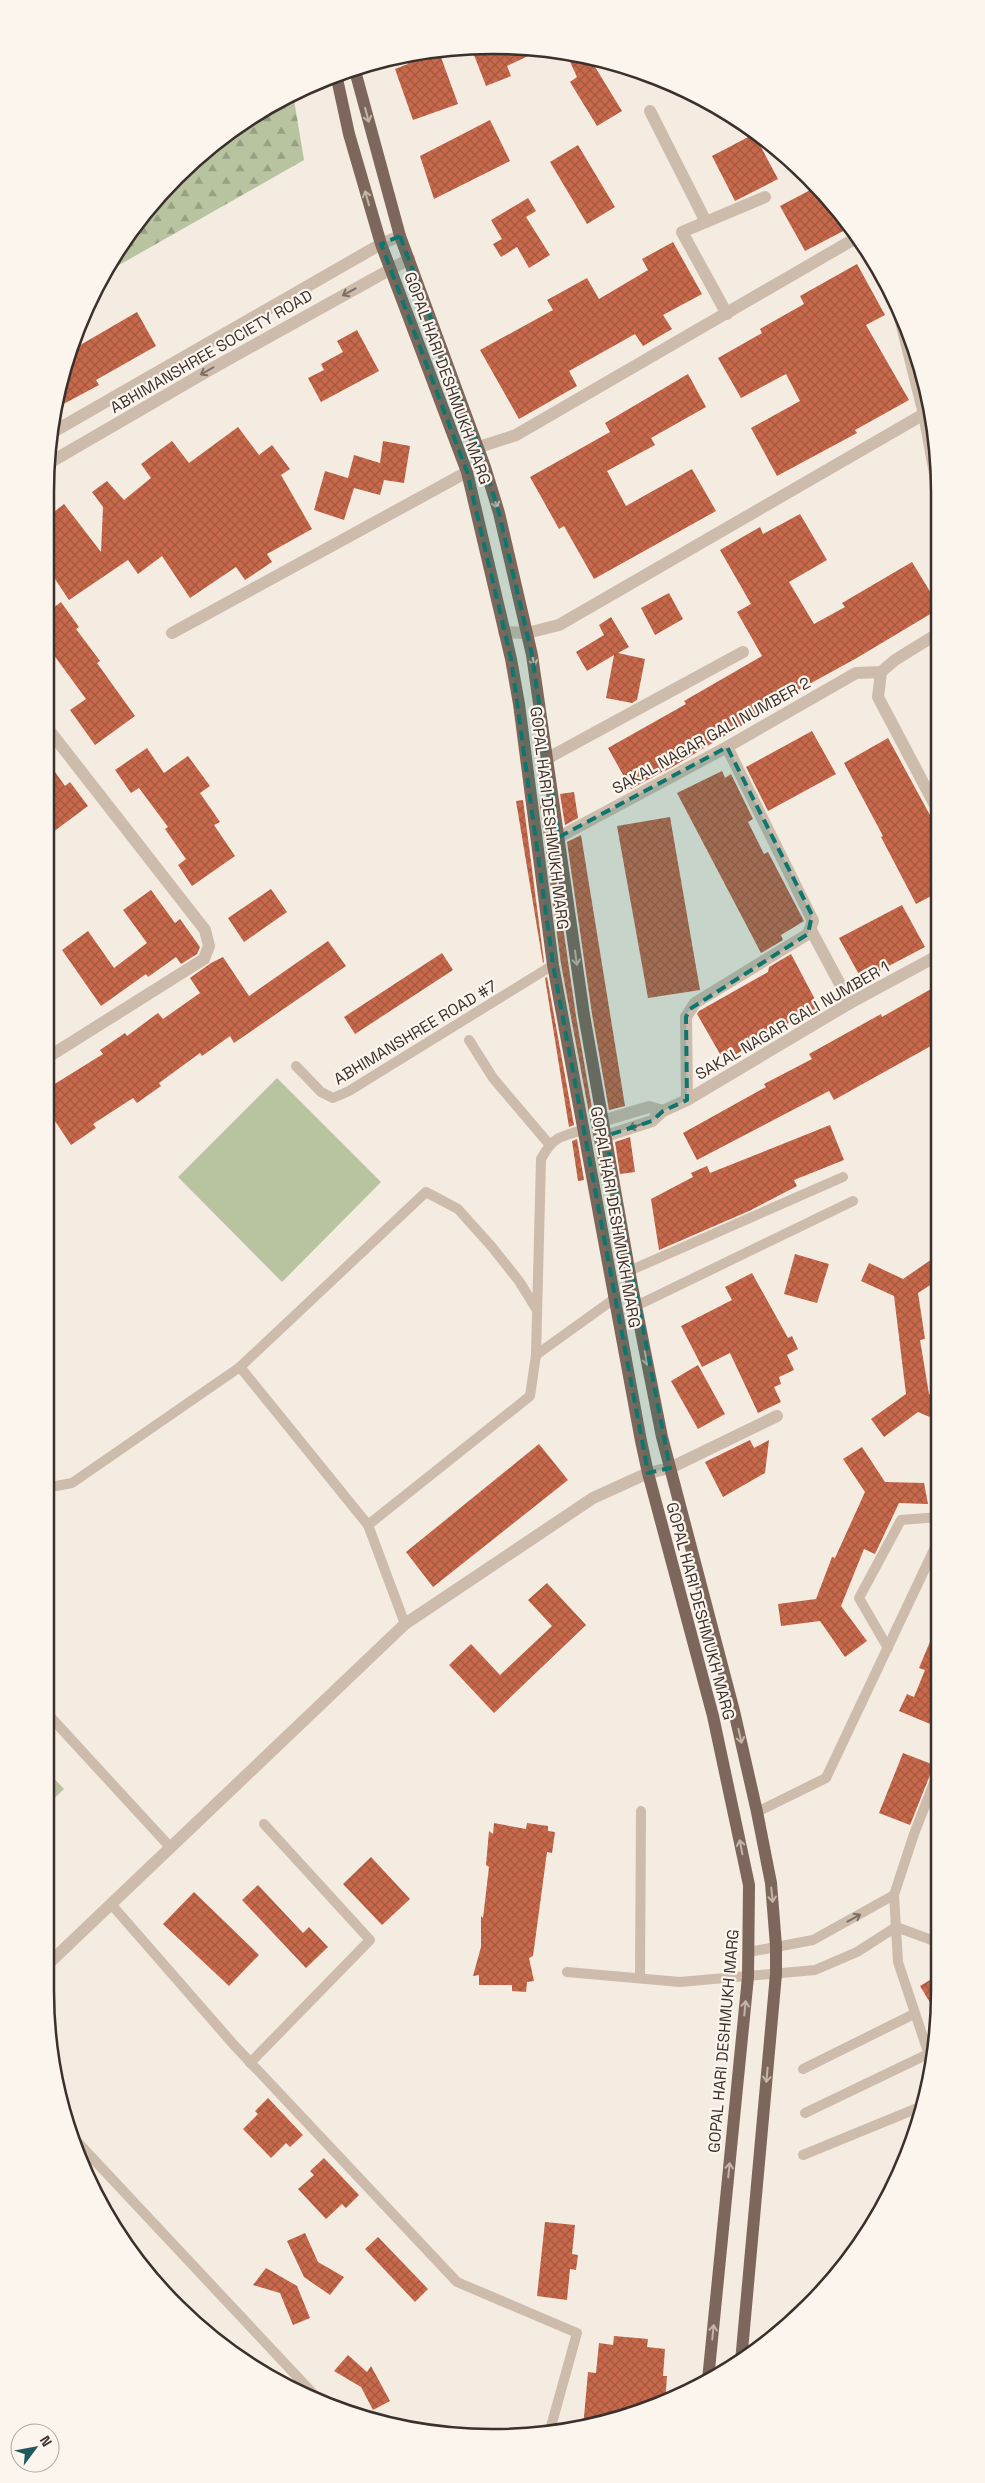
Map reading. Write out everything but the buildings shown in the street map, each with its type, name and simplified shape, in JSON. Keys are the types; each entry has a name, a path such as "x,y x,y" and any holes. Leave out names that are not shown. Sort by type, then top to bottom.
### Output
{"main road":[{"name":"GOPAL HARI DESHMUKH MARG","path":"356,75 400,236 479,447 499,513 527,633 541,700 584,1015 629,1270 670,1468 734,1711 757,1812 770,1883 776,1946 776,1974 742,2351"},
{"name":"GOPAL HARI DESHMUKH MARG","path":"338,82 349,134 381,244 467,472 504,632 519,704 553,966 614,1300 648,1473 713,1716 749,1885 748,1977 709,2372"}],"street":[{"path":"650,111 706,222"},
{"path":"727,314 682,232 765,196"},
{"name":"ABHIMANSHREE SOCIETY ROAD","path":"59,429 381,244 400,236"},
{"path":"479,447 516,435 851,241"},
{"name":"ABHIMANSHREE SOCIETY ROAD","path":"56,459 138,410 391,268 409,260"},
{"path":"504,632 527,633 559,625 924,414 912,366"},
{"path":"172,633 467,472"},
{"path":"931,638 894,660 881,672 878,697 931,798"},
{"path":"548,758 743,652"},
{"name":"SAKAL NAGAR GALI NUMBER 2","path":"559,837 727,747 856,673 881,672"},
{"path":"54,737 204,930 209,946 204,959 54,1053"},
{"path":"727,747 812,915 811,930 850,1003"},
{"path":"687,1100 686,1017 690,1009 695,1003 811,930"},
{"name":"SAKAL NAGAR GALI NUMBER 1","path":"606,1136 652,1121 662,1111 687,1100 850,1003 931,959"},
{"path":"602,1120 649,1107 662,1111"},
{"path":"54,1958 406,1624 593,1498 648,1473 670,1468 777,1416"}],"lane":[{"name":"ABHIMANSHREE ROAD #7","path":"296,1066 321,1092 333,1098 349,1091 553,966"},
{"path":"469,1040 493,1078 549,1144"},
{"path":"368,1525 530,1396 536,1355 541,1159 549,1144 556,1137 583,1130"},
{"path":"629,1270 842,1177"},
{"path":"54,1487 72,1484 240,1367 426,1192 458,1209 519,1281 537,1310"},
{"path":"636,1306 853,1201"},
{"path":"536,1355 614,1300"},
{"path":"240,1367 368,1525 406,1624"},
{"path":"888,1648 858,1598 901,1520 931,1518"},
{"path":"757,1812 826,1778 931,1556"},
{"path":"54,1721 171,1848"},
{"path":"927,2049 898,1962 894,1895 914,1834 931,1792"},
{"path":"640,1978 641,1811"},
{"path":"250,2062 370,1940 264,1824"},
{"path":"749,1952 813,1940 894,1895"},
{"path":"111,1904 250,2062 457,2282 577,2333 551,2425"},
{"path":"896,1927 931,1940"},
{"path":"567,1972 680,1982 815,1970 857,1952 896,1927"},
{"path":"803,2069 914,2014"},
{"path":"805,2113 925,2059"},
{"path":"803,2155 914,2109"},
{"path":"83,2148 308,2389"}],"highlighted area":[{"path":"400,236 479,447 499,513 532,655 559,837 727,747 812,915 808,934 690,1009 686,1017 687,1100 663,1111 652,1121 606,1136 670,1468 648,1473 553,965 511,659 467,472 381,244"}],"green space":[{"path":"294,101 304,160 117,266 144,225 182,182 225,144"},
{"path":"277,1078 381,1182 282,1282 178,1177"},
{"path":"54,1778 64,1789 54,1798"}]}
